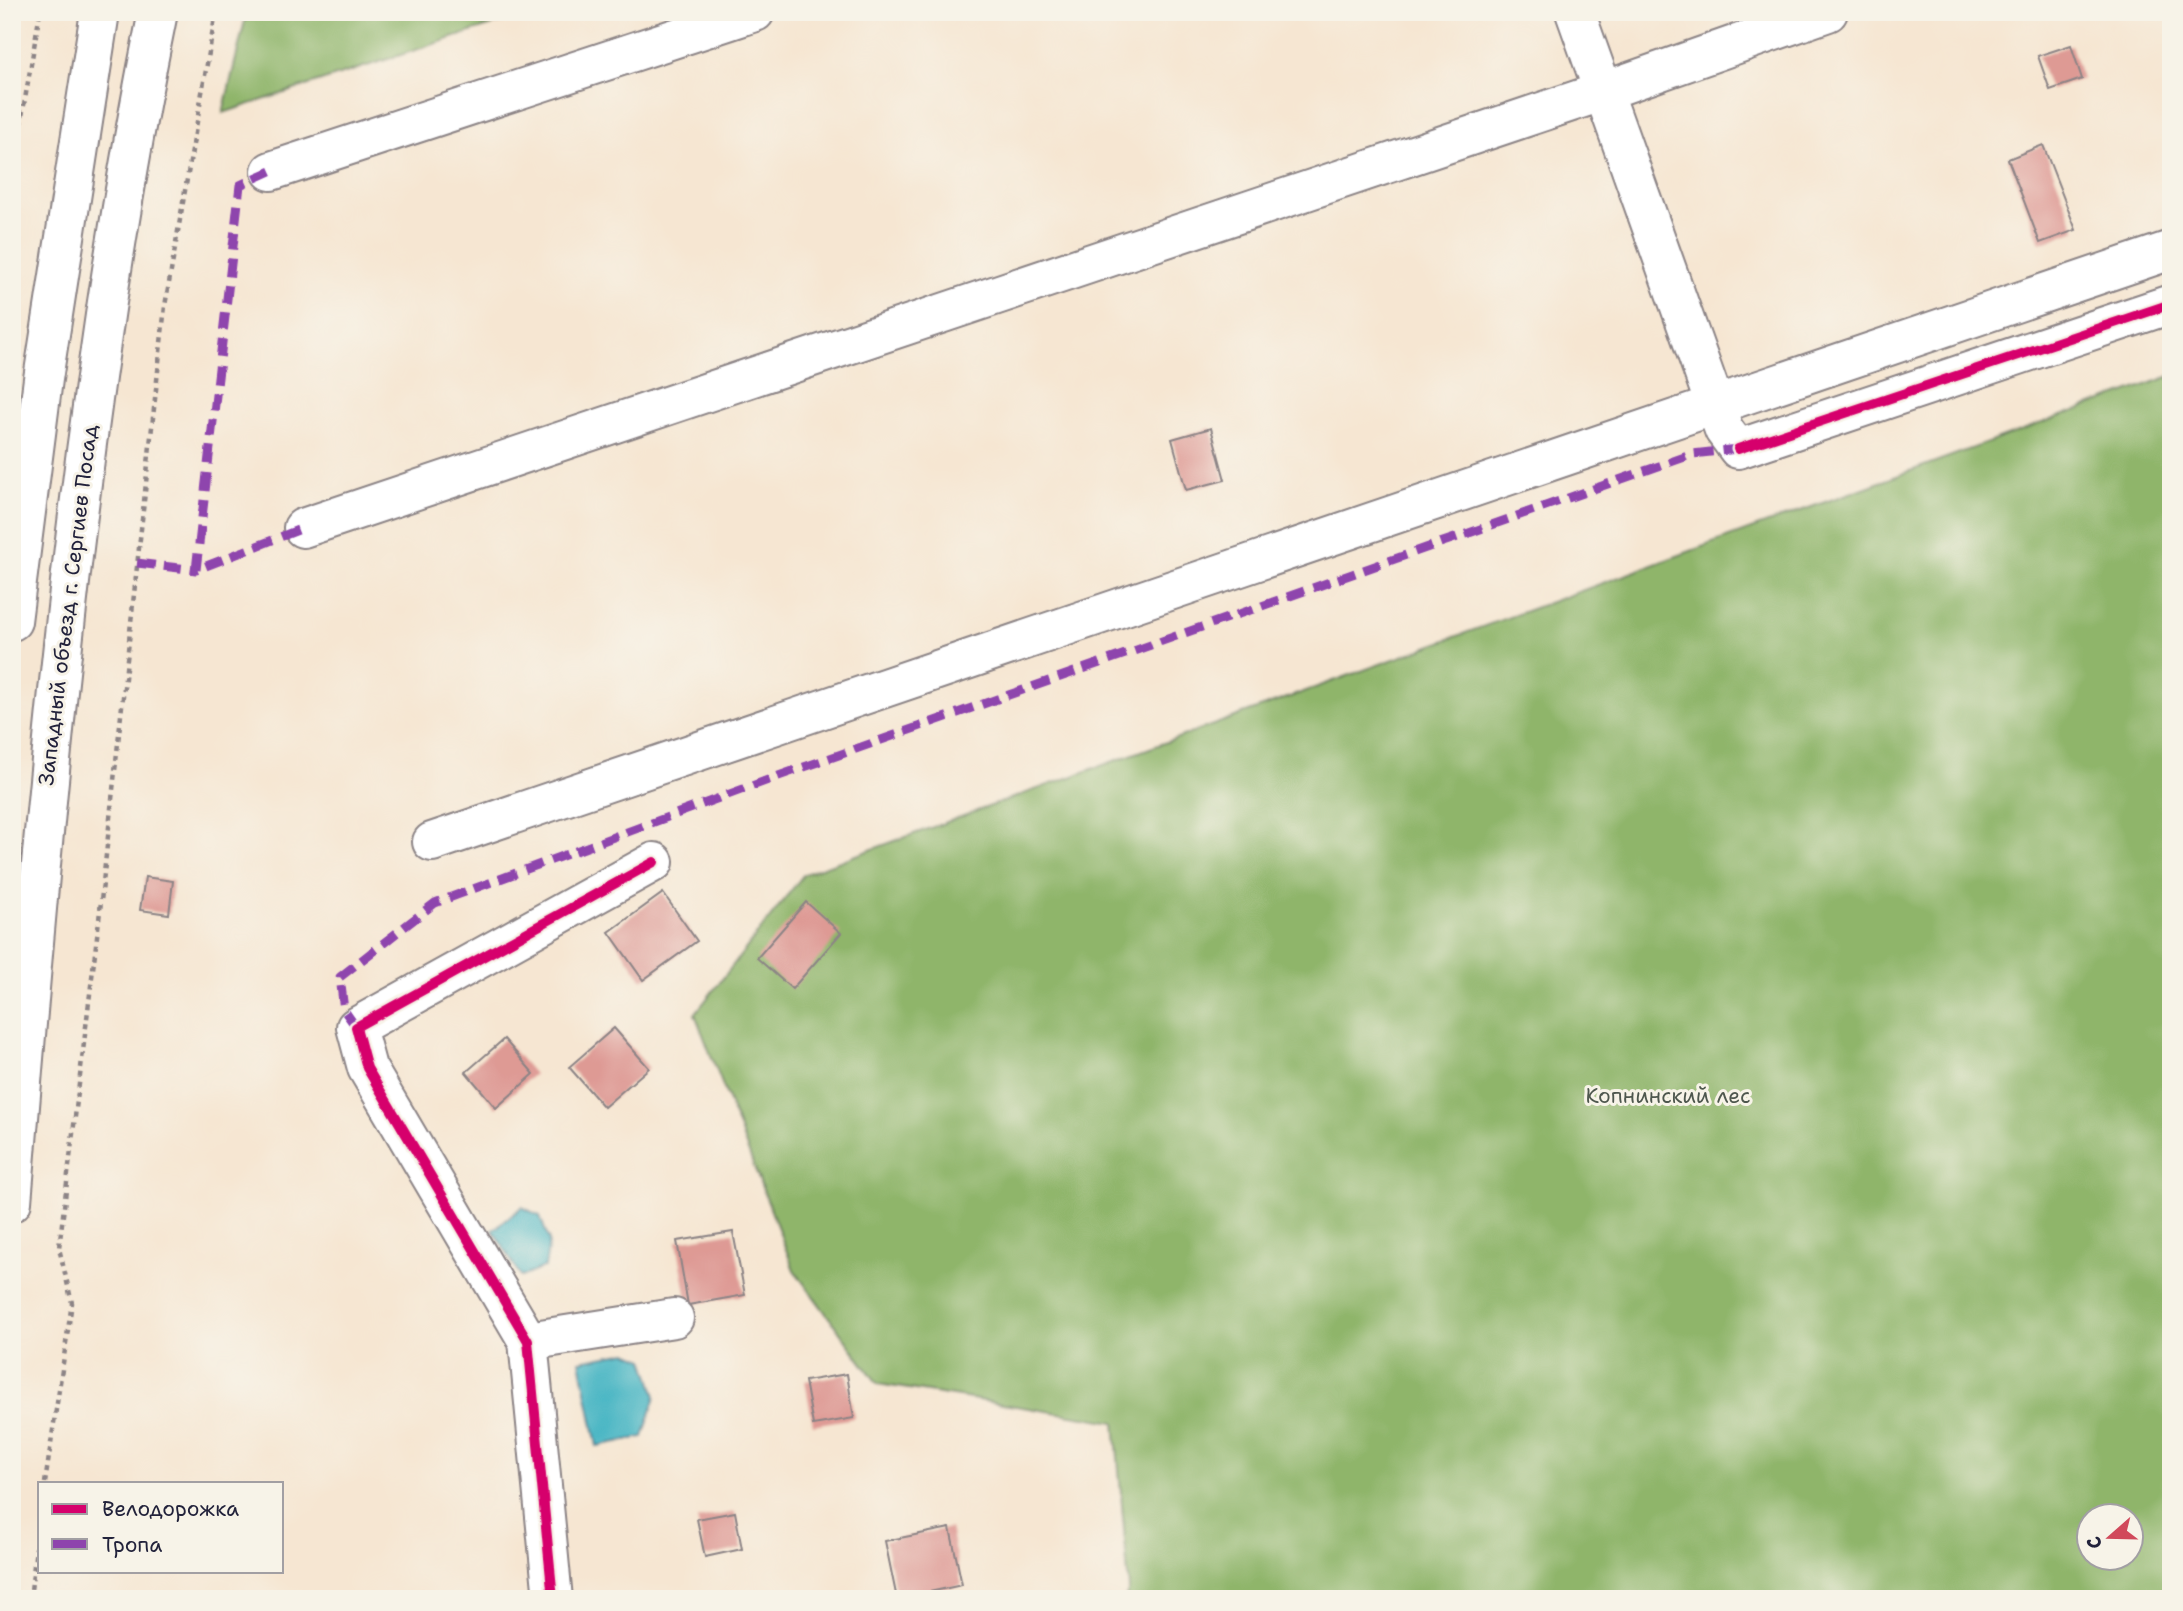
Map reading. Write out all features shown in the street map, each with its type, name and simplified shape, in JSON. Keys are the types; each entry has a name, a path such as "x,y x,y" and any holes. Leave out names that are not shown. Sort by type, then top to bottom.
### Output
{"main road":[{"path":"12,621 43,379 100,12"},
{"name":"Западный объезд г. Сергиев Посад","path":"12,1202 43,826 92,398 158,12"},
{"path":"271,170 755,12"},
{"path":"1575,12 1724,430 1738,449 2171,304"},
{"path":"303,528 1604,91 1828,12"},
{"path":"432,842 2171,250"},
{"path":"553,1599 528,1341 367,1068 356,1027 654,862"},
{"path":"528,1341 674,1318"}],"path":[{"path":"12,175 40,12"},
{"path":"45,1482 72,1303 59,1248 99,920 165,306 216,12"},
{"path":"30,1599 38,1531"}],"green space":[{"path":"247,12 532,12 223,113"},
{"name":"Копнинский лес","path":"2171,376 2171,1599 1125,1599 1129,1589 1115,1422 878,1384 794,1270 695,1014 804,874"}],"water":[{"path":"522,1207 540,1216 549,1241 545,1267 521,1277 493,1230"},
{"path":"627,1352 644,1359 656,1396 643,1437 597,1446 580,1361"}],"building":[{"path":"2071,45 2082,79 2050,90 2038,56"},
{"path":"2043,145 2076,230 2040,243 2008,159"},
{"path":"1211,428 1225,480 1186,490 1172,439"},
{"path":"145,877 173,881 169,914 140,910"},
{"path":"663,893 697,941 643,980 609,932"},
{"path":"806,902 841,933 792,989 757,958"},
{"path":"614,1028 649,1068 604,1107 569,1067"},
{"path":"504,1039 534,1074 496,1108 466,1072"},
{"path":"733,1232 745,1295 688,1305 677,1241"},
{"path":"847,1374 854,1418 813,1425 805,1381"},
{"path":"735,1512 742,1549 705,1557 697,1519"},
{"path":"950,1528 962,1585 897,1599 885,1541"}],"marked path":[{"path":"271,171 240,185 196,570 303,528"},
{"path":"356,1027 344,1010 340,977 435,903 776,777 1693,454 1738,449"},
{"path":"137,563 196,570"}],"cycle path":[{"path":"1738,449 2171,304"},
{"path":"553,1599 528,1341 367,1068 356,1027 654,862"}]}
